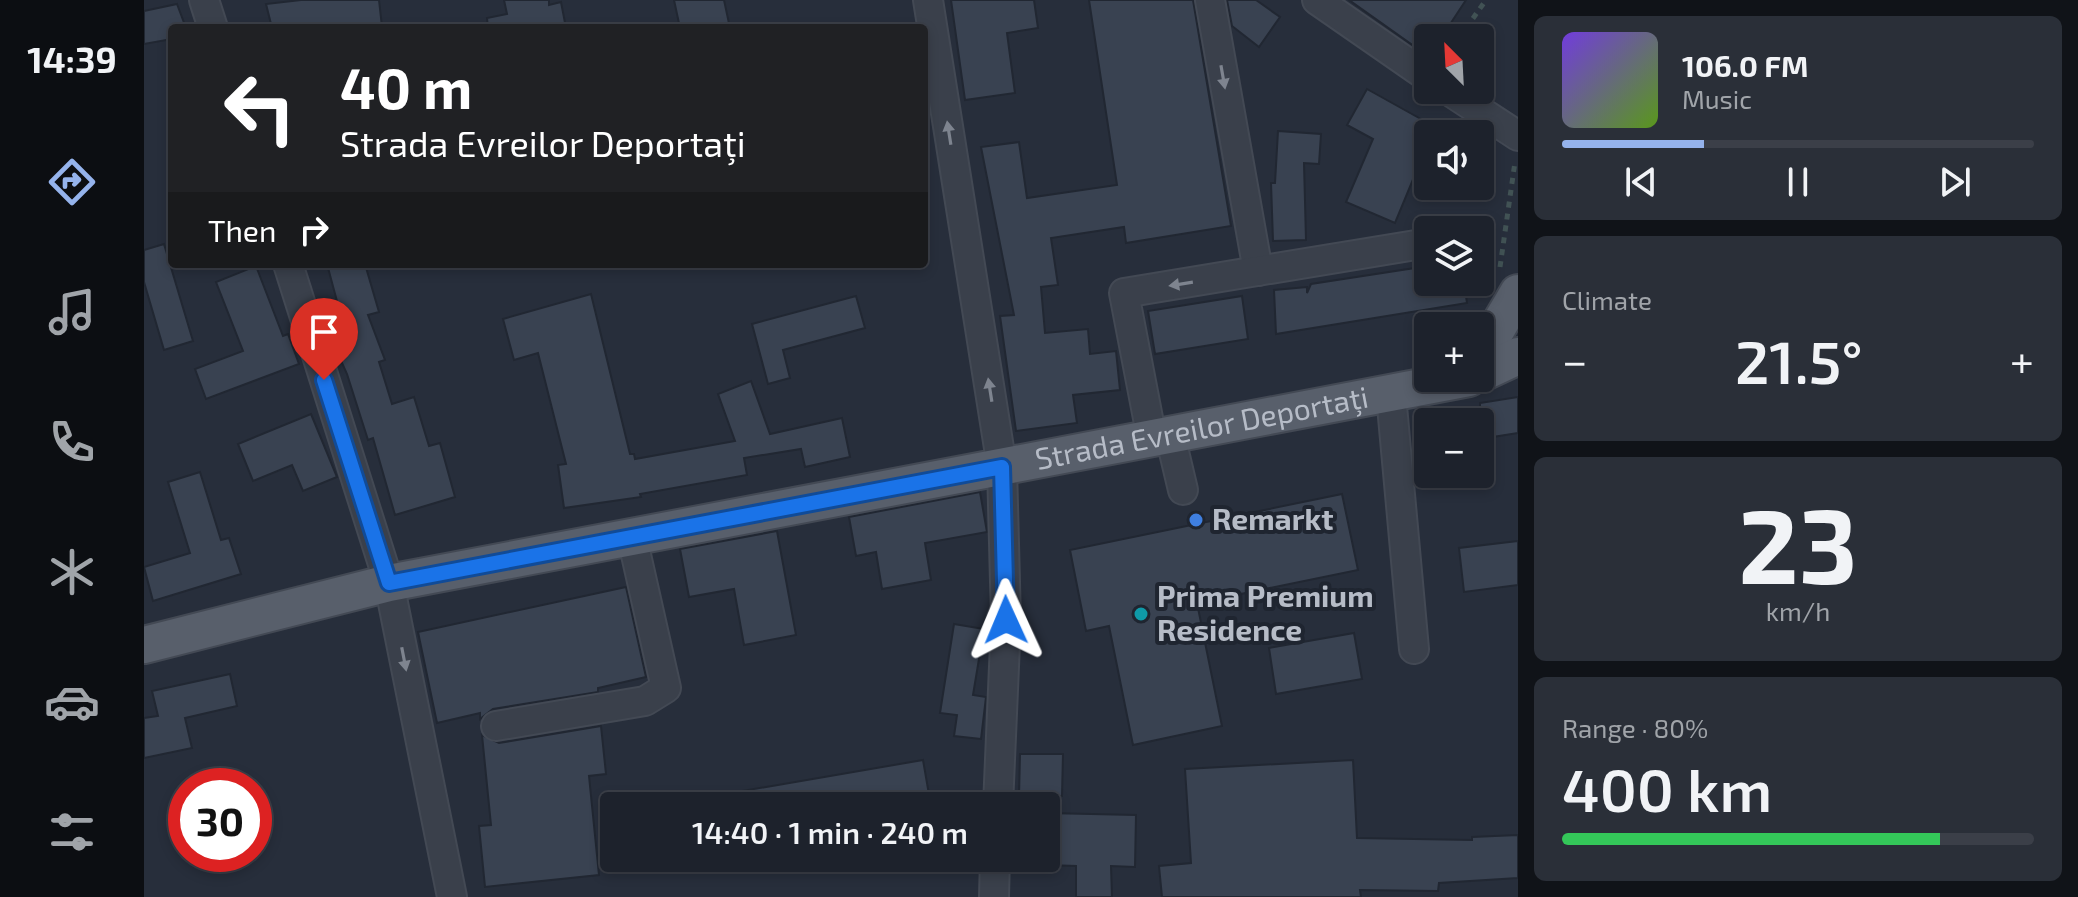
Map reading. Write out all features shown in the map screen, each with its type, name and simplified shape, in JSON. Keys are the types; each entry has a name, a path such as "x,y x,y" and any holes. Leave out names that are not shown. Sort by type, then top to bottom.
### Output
{"main road":[{"path":"1494,333 1510,287"},
{"path":"1494,367 1518,356"},
{"name":"Strada Evreilor Deportaţi","path":"144,645 389,583 1414,388"}],"street":[{"path":"204,0 212,24"},
{"path":"928,0 1002,467 1006,620 999,792"},
{"path":"1210,0 1258,271"},
{"path":"1317,0 1414,67"},
{"path":"1465,104 1512,144"},
{"path":"1183,490 1161,437 1124,293 1414,245"},
{"path":"289,268 389,583 452,897"},
{"path":"1414,649 1415,392"},
{"path":"496,726 645,701 666,688 632,537"},
{"path":"994,897 995,872"}],"path":[{"path":"1469,24 1486,0"},
{"path":"1510,287 1501,243 1515,162 1512,144"}],"building":[{"path":"301,0 379,0 382,24 271,24 266,4"},
{"path":"504,0 549,0 549,5 561,2 565,24 488,24 487,18 507,14"},
{"path":"674,0 724,0 729,24 679,24"},
{"path":"951,0 1034,0 1038,28 1007,33 1015,93 965,100"},
{"path":"1089,0 1193,0 1231,226 1126,243 1124,227 1051,238 1058,285 1041,287 1045,333 1088,329 1090,354 1116,351 1120,390 1073,395 1077,423 1016,431 1000,316 1014,315 981,147 1019,142 1027,198 1117,185"},
{"path":"1227,0 1256,0 1280,17 1259,47 1232,26"},
{"path":"1349,0 1466,0 1450,24 1414,24 1414,46"},
{"path":"177,4 184,24 168,24 168,40 144,44 144,11"},
{"path":"1367,89 1423,120 1414,120 1414,177 1395,223 1346,202 1373,139 1347,125"},
{"path":"1278,131 1321,134 1319,164 1304,163 1306,240 1273,241 1271,183 1275,183"},
{"path":"164,244 168,268 171,268 193,341 164,350 144,282 144,250"},
{"path":"257,268 283,336 288,334 299,364 206,399 195,369 243,351 216,282"},
{"path":"328,268 366,268 379,312 368,315 385,360 379,362 392,404 414,397 429,446 440,443 455,497 395,515 373,438 368,440 347,374 330,336 345,331"},
{"path":"1414,268 1414,296 1466,296 1467,303 1276,334 1274,290 1307,287 1307,293 1311,284"},
{"path":"591,294 630,454 634,454 635,459 735,441 718,394 751,381 770,434 842,418 850,457 805,467 801,449 744,458 747,475 640,494 641,497 564,508 558,465 566,464 538,353 514,360 503,319"},
{"path":"856,296 865,328 783,350 790,378 768,384 752,324"},
{"path":"1242,296 1248,339 1155,354 1148,311"},
{"path":"1518,397 1518,433 1494,437 1494,408 1480,408 1480,403"},
{"path":"311,414 337,477 303,491 292,465 253,481 238,444"},
{"path":"200,472 221,540 229,538 241,574 153,601 144,567 190,553 168,482"},
{"path":"980,492 987,532 925,543 931,580 882,589 876,552 856,556 849,517"},
{"name":"Prima Premium Residence","path":"1342,494 1358,570 1197,603 1222,726 1133,745 1109,626 1086,631 1070,550"},
{"path":"777,531 796,635 744,645 734,589 689,597 680,549"},
{"path":"1518,541 1518,585 1464,592 1459,548"},
{"path":"626,587 646,677 598,688 598,692 493,709 480,719 480,713 437,723 418,632"},
{"path":"954,624 984,629 973,695 986,697 981,739 954,736 957,715 940,713"},
{"path":"1354,633 1362,679 1276,694 1269,648"},
{"path":"230,674 237,706 185,718 192,748 144,758 144,718 158,716 152,691"},
{"path":"601,726 606,774 589,776 599,875 485,887 479,826 491,825 482,735 499,743"},
{"path":"1020,754 1063,754 1062,796 1060,792 1019,792"},
{"path":"923,760 929,792 737,792"},
{"path":"1353,760 1357,838 1472,840 1472,837 1518,835 1518,878 1439,883 1438,891 1360,890 1361,897 1162,897 1159,866 1191,863 1185,769"},
{"path":"1060,813 1136,815 1135,867 1111,866 1112,897 1076,897 1076,866 1060,865"}],"place":[{"name":"Remarkt","path":"1196,520"},
{"name":"Prima Premium Residence","path":"1141,614"}],"route":[{"path":"324,380 389,583 1002,467 1006,620"}]}
